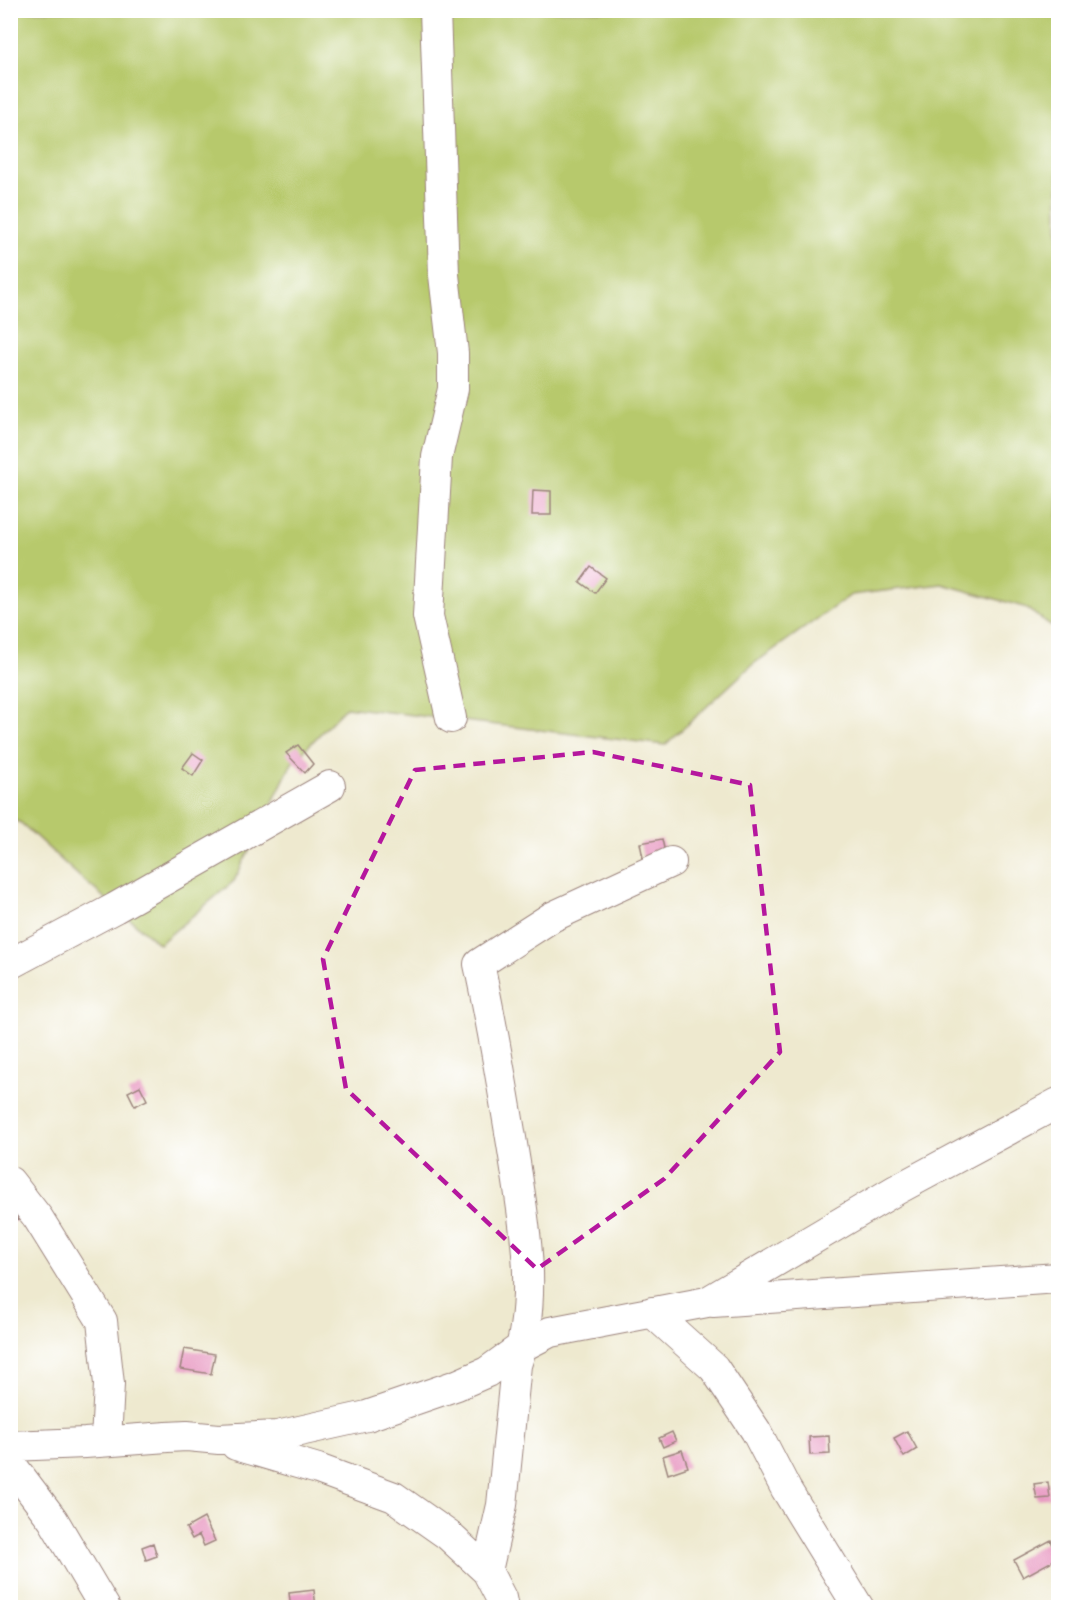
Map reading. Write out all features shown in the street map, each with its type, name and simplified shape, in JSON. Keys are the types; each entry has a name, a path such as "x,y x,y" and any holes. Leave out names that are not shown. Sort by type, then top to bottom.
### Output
{"street":[{"path":"435,10 444,275 453,353 453,389 437,457 428,616 451,718"},
{"path":"10,964 115,908 330,786"},
{"path":"487,1571 502,1505 516,1365 523,1346 528,1297 525,1224 495,1039 479,964 552,917 671,862"},
{"path":"707,1302 896,1190 1059,1103"},
{"path":"10,1182 38,1218 102,1321 109,1384 106,1441"},
{"path":"105,1608 12,1446 187,1436 219,1439 277,1436 367,1416 457,1385 487,1372 523,1346 550,1332 707,1302 1059,1278"},
{"path":"652,1312 714,1368 756,1431 786,1489 859,1608"},
{"path":"219,1439 318,1469 394,1497 448,1535 487,1571 501,1598 503,1608"}],"highlighted area":[{"path":"593,752 750,785 780,1052 664,1179 537,1269 346,1089 323,959 415,770"}],"green space":[{"path":"10,11 1058,11 1058,630 1024,607 942,584 851,595 752,665 665,745 346,707 292,763 234,881 159,944 21,823 11,819"}],"building":[{"path":"533,490 551,491 551,515 532,515"},
{"path":"591,567 606,578 595,593 580,582"},
{"path":"298,745 313,764 305,773 286,753"},
{"path":"193,753 203,760 193,776 182,768"},
{"path":"662,839 665,853 643,858 640,843"},
{"path":"140,1086 147,1100 135,1106 128,1092"},
{"path":"10,1209 18,1219 10,1224"},
{"path":"184,1349 215,1354 211,1374 180,1369"},
{"path":"907,1431 917,1449 904,1457 894,1438"},
{"path":"672,1432 676,1441 663,1447 659,1438"},
{"path":"829,1436 830,1454 810,1455 809,1437"},
{"path":"682,1450 688,1467 668,1474 663,1456"},
{"path":"1048,1482 1050,1498 1037,1499 1034,1484"},
{"path":"204,1518 215,1541 204,1546 199,1535 192,1539 186,1528"},
{"path":"1051,1540 1058,1558 1023,1577 1014,1560"},
{"path":"153,1543 157,1556 146,1560 142,1547"},
{"path":"314,1590 316,1608 291,1608 289,1593"}]}
